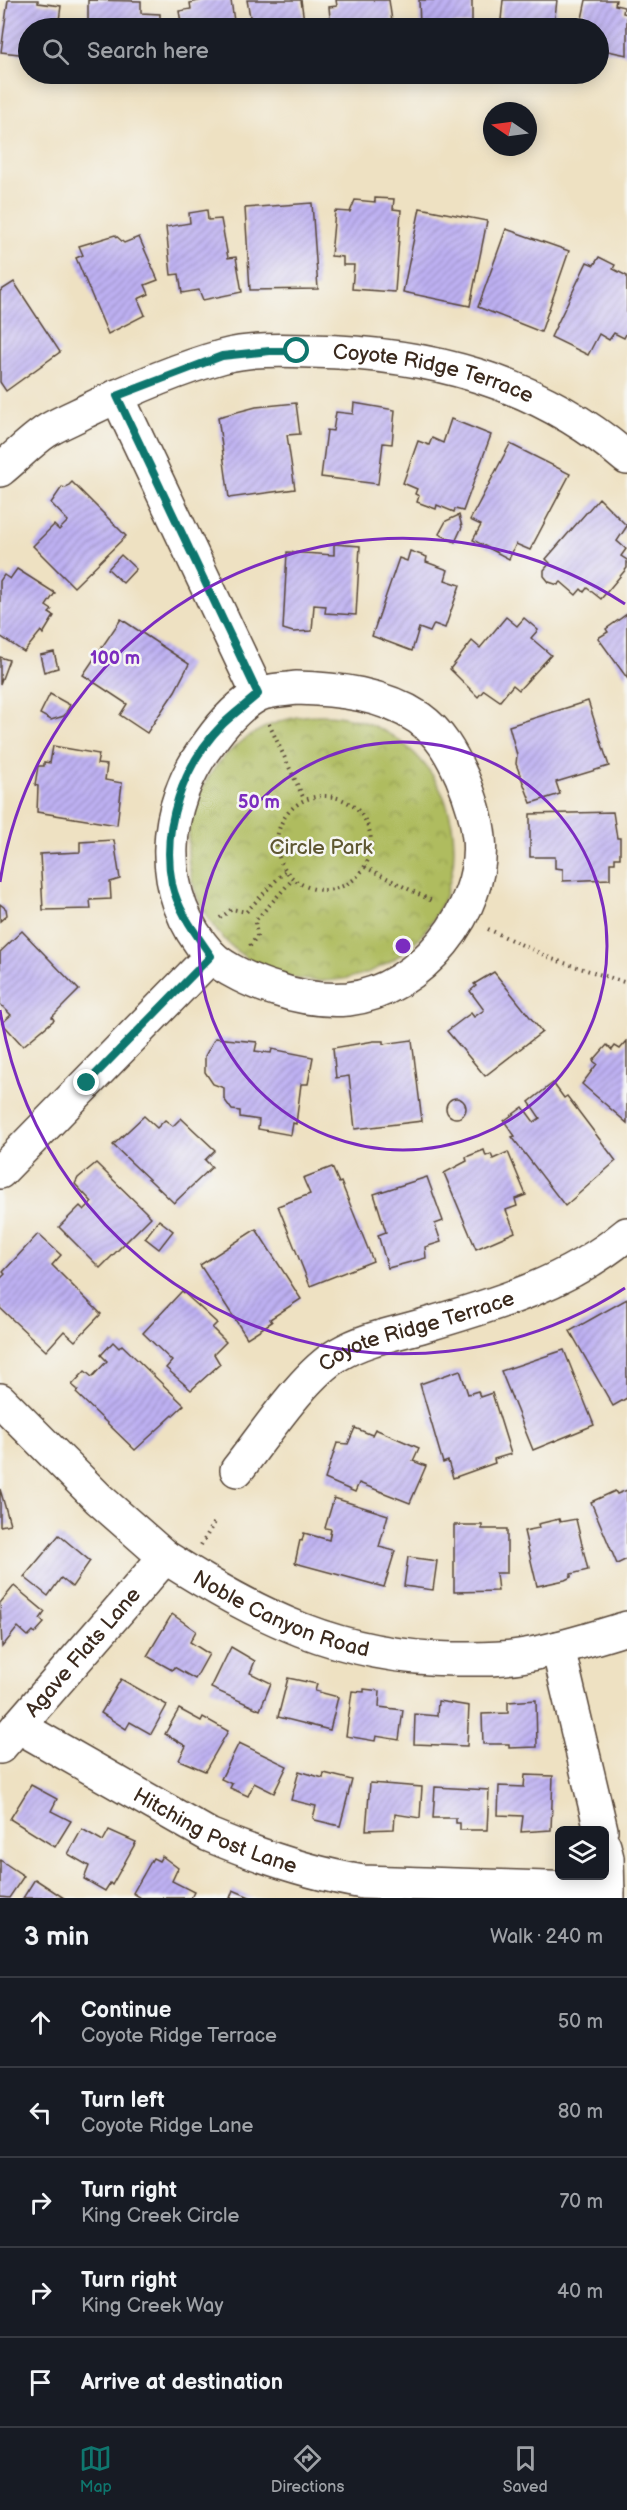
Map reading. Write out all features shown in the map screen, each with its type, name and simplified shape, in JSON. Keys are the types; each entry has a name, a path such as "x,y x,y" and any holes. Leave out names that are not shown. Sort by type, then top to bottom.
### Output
{"street":[{"name":"Coyote Ridge Terrace","path":"0,470 46,432 117,396 222,356 270,351 369,352 427,363 495,381 551,404 597,432 627,458"},
{"path":"117,396 264,709"},
{"path":"296,688 333,689 385,701 419,719 448,746 470,794 479,840 476,874 462,916 441,946 415,971 391,985 349,999 301,998 257,984 227,955 186,921 172,885 169,844 176,802 196,760 222,725 264,709 296,688"},
{"path":"0,1172 227,955"},
{"name":"Coyote Ridge Terrace","path":"237,1470 306,1383 338,1355 374,1337 494,1305 555,1282 609,1249 627,1234"},
{"name":"Noble Canyon Road","path":"0,1400 99,1499 165,1557 226,1595 279,1622 336,1644 433,1658 491,1659 558,1648 627,1628"},
{"name":"Agave Flats Lane","path":"9,1737 165,1557"},
{"path":"558,1648 600,1826"},
{"name":"Hitching Post Lane","path":"9,1737 208,1834 270,1859 329,1876 363,1882 608,1894"}],"path":[{"path":"264,709 279,722"},
{"path":"259,730 264,709"},
{"path":"264,709 304,799"},
{"path":"320,795 335,796 350,803 362,814 369,828 372,849 365,867 350,883 336,889 313,889 293,879 285,871 277,852 276,836 281,821 291,808 304,799 320,795"},
{"path":"365,867 441,905"},
{"path":"220,918 232,909 246,912 285,871"},
{"path":"227,955 249,946 257,936 255,921 293,879"},
{"path":"212,910 227,925"},
{"path":"487,928 552,959 627,983"},
{"path":"242,939 249,946"},
{"path":"200,1546 216,1520"}],"green space":[{"name":"Circle Park","path":"321,715 347,718 372,725 395,738 415,754 431,774 444,797 451,822 454,848 451,874 444,899 431,922 415,942 395,958 372,971 347,978 321,981 295,978 270,971 247,958 227,942 211,922 198,899 191,874 188,848 191,822 198,797 211,774 227,754 247,738 270,725 295,718"}],"building":[{"path":"8,0 38,0 38,3 61,6 59,18 18,18 18,54 1,52"},
{"path":"88,0 141,1 141,13 160,14 160,18 88,18"},
{"path":"202,0 231,0 234,18 180,18 179,11 191,9 190,3"},
{"path":"247,0 301,0 304,18 250,18"},
{"path":"336,0 389,0 392,18 330,18 329,7 337,6"},
{"path":"419,0 472,0 472,18 420,18"},
{"path":"503,0 557,0 555,18 501,18"},
{"path":"586,0 616,0 615,5 624,7 623,13 627,14 627,55 609,51 609,18 582,18"},
{"path":"375,198 394,199 393,209 401,210 395,292 352,289 354,265 343,265 343,257 331,256 335,211 350,212 355,200 375,202"},
{"path":"312,203 318,289 250,290 245,208"},
{"path":"420,208 487,221 470,306 403,292"},
{"path":"207,210 208,220 221,219 228,258 236,257 242,292 203,300 199,290 182,293 179,274 171,275 166,227 190,223 189,213"},
{"path":"506,229 569,251 541,332 478,307"},
{"path":"115,235 124,243 139,237 158,280 145,285 149,294 138,299 145,315 108,334 76,258 83,255 79,246"},
{"path":"599,257 615,265 613,269 627,276 627,332 624,338 614,333 609,340 599,334 588,355 551,337 587,262 594,265"},
{"path":"14,282 60,352 6,391 0,382 0,291"},
{"path":"296,403 300,434 287,435 295,489 229,498 218,417 256,407"},
{"path":"354,403 395,410 392,444 383,443 378,484 321,477 327,430 333,431 336,412 353,414"},
{"path":"451,419 491,435 463,511 455,509 454,512 437,505 436,509 417,502 419,496 415,494 417,489 403,483 418,441 429,445 432,438 443,443"},
{"path":"510,444 570,474 530,550 516,544 509,559 473,540 481,525 470,520"},
{"path":"72,482 126,536 74,587 33,546 54,525 59,530 68,521 51,503 62,487 66,488"},
{"path":"599,498 627,526 617,541 626,549 621,556 627,560 627,568 601,599 587,588 584,592 581,589 576,595 561,582 558,585 549,582 544,576 544,570 550,563 546,559"},
{"path":"459,515 462,527 455,542 439,534 446,521"},
{"path":"334,544 360,546 356,615 325,613 326,606 314,605 312,631 293,632 283,629 287,552 334,555"},
{"path":"410,551 427,557 426,562 448,570 445,580 460,585 445,628 434,624 430,632 419,628 412,651 372,636 399,558 407,561"},
{"path":"121,555 136,569 123,583 108,569"},
{"path":"17,569 55,593 46,606 52,610 49,613 54,616 43,634 41,631 24,652 0,636 0,581 4,575 10,579"},
{"path":"627,614 627,678 598,638 608,632 606,629"},
{"path":"506,617 517,626 524,618 538,630 531,638 551,655 519,690 513,685 500,701 484,690 478,697 450,669 472,641 480,648"},
{"path":"121,619 189,664 175,691 147,733 120,715 127,704 83,675"},
{"path":"54,652 58,668 44,672 40,655"},
{"path":"0,657 9,660 0,684"},
{"path":"50,694 70,705 64,716 51,720 40,714"},
{"path":"588,701 609,766 556,782 560,794 531,803 516,764 517,755 509,726"},
{"path":"53,746 99,754 97,764 107,765 105,780 122,783 117,825 37,812 38,786 35,785 38,766 44,766 44,762 50,763"},
{"path":"613,812 617,838 620,838 620,858 615,858 615,863 610,863 610,879 563,881 563,869 555,868 555,857 530,857 530,814"},
{"path":"114,840 120,879 110,882 111,899 90,900 91,909 43,910 40,854 80,852 80,842"},
{"path":"0,904 6,909 7,915 0,921"},
{"path":"22,931 79,990 52,1017 54,1020 23,1046 2,1023 11,1015 0,1004 0,952"},
{"path":"494,972 542,1032 485,1076 447,1031 471,1013 474,1017 484,1010 470,991 476,986 474,984"},
{"path":"215,1038 257,1042 255,1051 271,1053 272,1049 313,1057 308,1084 301,1084 296,1124 293,1123 291,1135 258,1129 259,1120 240,1117 240,1111 232,1110 224,1099 224,1088 213,1084 205,1072 205,1056"},
{"path":"412,1040 422,1121 355,1129 349,1076 336,1078 333,1048 374,1041 383,1041 383,1044"},
{"path":"627,1041 627,1123 582,1084 597,1064 593,1061 607,1045 612,1050 615,1046 620,1049"},
{"path":"553,1083 564,1098 567,1096 616,1161 565,1206 512,1137 515,1136 504,1121 523,1107 534,1122 540,1118 529,1102"},
{"path":"456,1098 463,1101 466,1108 463,1115 456,1118 449,1115 446,1108 449,1101"},
{"path":"144,1116 157,1128 165,1120 173,1126 181,1118 215,1150 205,1160 212,1167 174,1203 113,1145"},
{"path":"484,1150 486,1156 491,1154 493,1159 508,1152 526,1195 515,1199 517,1206 506,1210 515,1232 476,1249 444,1173 467,1161 466,1157"},
{"path":"96,1163 151,1217 100,1268 59,1227 80,1206 84,1210 92,1202 75,1184 78,1178"},
{"path":"332,1167 339,1183 341,1182 373,1261 310,1286 278,1206 310,1194 303,1178"},
{"path":"427,1177 443,1221 435,1224 441,1242 425,1247 426,1258 388,1268 378,1235 386,1232 374,1194"},
{"path":"159,1220 173,1231 159,1249 145,1238"},
{"path":"256,1229 301,1299 270,1319 272,1322 247,1338 200,1265"},
{"path":"38,1234 61,1255 52,1265 101,1314 75,1341 64,1331 46,1351 0,1308 0,1279 5,1274 3,1272"},
{"path":"182,1291 217,1323 212,1328 226,1342 214,1354 220,1364 191,1390 166,1368 172,1361 143,1333"},
{"path":"627,1299 627,1398 613,1406 570,1331"},
{"path":"113,1342 119,1348 122,1345 184,1405 135,1450 76,1393 78,1390 72,1385 85,1371 92,1377 107,1361 101,1355"},
{"path":"564,1350 594,1425 533,1450 501,1371"},
{"path":"460,1370 468,1394 478,1391 480,1397 492,1393 511,1454 494,1459 495,1463 453,1478 448,1461 443,1463 420,1384"},
{"path":"355,1428 372,1435 375,1429 419,1448 413,1461 426,1466 410,1503 359,1483 355,1492 325,1479 337,1443 348,1444"},
{"path":"0,1489 10,1524 0,1526"},
{"path":"627,1490 627,1559 617,1564 591,1502 615,1491 617,1494"},
{"path":"334,1498 388,1515 379,1547 395,1551 384,1587 295,1563 300,1540 302,1541 304,1533 329,1540 331,1529 325,1528"},
{"path":"559,1519 560,1522 576,1519 588,1570 571,1574 571,1577 565,1580 537,1586 524,1531 539,1528 538,1524"},
{"path":"454,1525 482,1525 482,1529 507,1529 507,1573 496,1573 498,1591 454,1592"},
{"path":"59,1535 90,1561 72,1587 61,1578 48,1596 24,1577"},
{"path":"408,1557 437,1561 433,1590 404,1586"},
{"path":"14,1586 45,1612 40,1619 44,1623 35,1633 33,1631 28,1636 18,1627 2,1647 0,1603"},
{"path":"172,1614 196,1631 190,1642 209,1654 195,1679 174,1667 172,1670 147,1656"},
{"path":"231,1647 255,1661 250,1673 271,1683 260,1710 211,1688"},
{"path":"288,1678 317,1684 315,1691 338,1697 330,1730 278,1717"},
{"path":"121,1679 167,1705 151,1734 130,1722 126,1729 101,1713"},
{"path":"364,1689 380,1691 379,1707 403,1710 399,1740 376,1736 375,1741 346,1736 352,1691 364,1692"},
{"path":"536,1700 537,1747 509,1748 509,1744 483,1744 482,1714 508,1713 508,1702"},
{"path":"438,1701 469,1706 467,1746 414,1744 415,1714 437,1716"},
{"path":"179,1709 201,1721 203,1717 228,1731 205,1771 179,1760 186,1746 165,1734"},
{"path":"239,1743 287,1766 274,1793 254,1783 248,1796 230,1788 232,1784 221,1779"},
{"path":"299,1771 323,1778 324,1773 352,1780 340,1826 315,1820 313,1818 316,1806 291,1800"},
{"path":"525,1775 553,1776 551,1830 521,1832 523,1816 498,1815 499,1786 524,1787"},
{"path":"370,1783 422,1787 420,1818 395,1814 394,1829 366,1830"},
{"path":"31,1785 57,1799 51,1811 71,1821 55,1847 10,1819"},
{"path":"435,1787 489,1790 487,1830 460,1830 460,1823 456,1823 456,1818 433,1818"},
{"path":"82,1829 103,1841 109,1830 136,1842 112,1885 110,1883 105,1891 84,1879 89,1866 68,1854"},
{"path":"162,1856 178,1868 172,1881 194,1892 191,1898 141,1898 133,1893 153,1858 159,1861"},
{"path":"0,1860 24,1876 9,1898 0,1897"},
{"path":"35,1879 64,1898 23,1898"},
{"path":"233,1890 252,1898 230,1898"}],"route":[{"path":"87,1083 211,956 186,921 172,885 169,844 176,802 196,760 222,725 258,694 117,396 222,356 297,351"}]}
